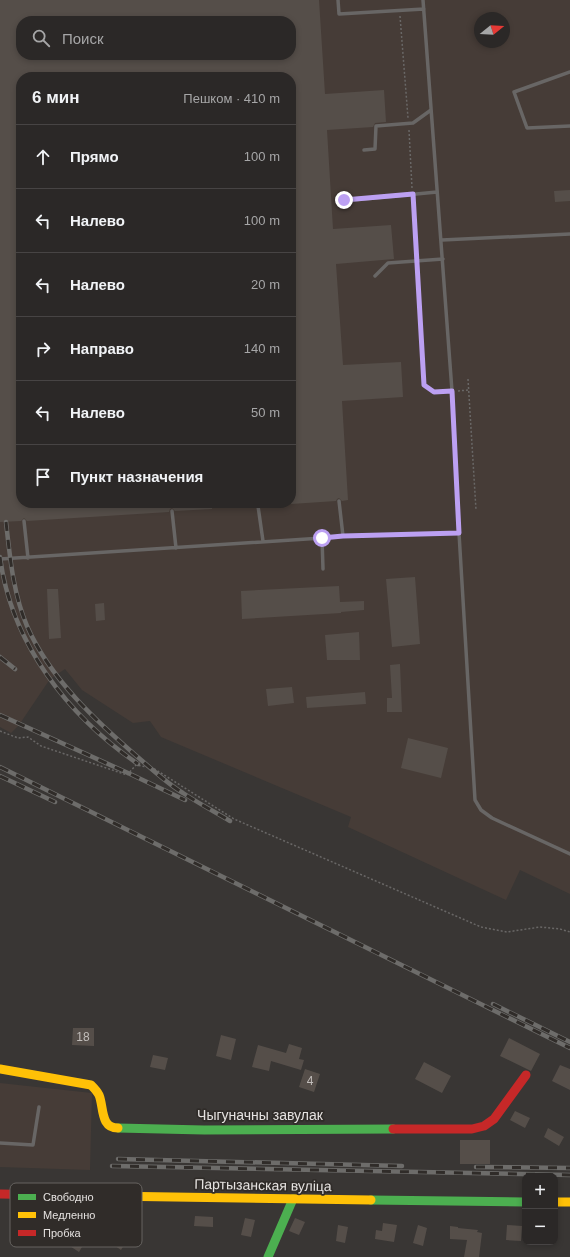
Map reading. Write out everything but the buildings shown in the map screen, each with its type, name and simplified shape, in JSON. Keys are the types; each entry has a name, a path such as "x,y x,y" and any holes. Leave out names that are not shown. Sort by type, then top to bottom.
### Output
{"street":[{"name":"Чыгуначны завулак","path":"0,1068 91,1085 97,1090 100,1096 102,1116 106,1124 114,1128 204,1130 472,1129 484,1126 494,1119 526,1075"},
{"name":"Партызанская вуліца","path":"0,1194 10,1194"},
{"name":"Партызанская вуліца","path":"142,1196 522,1202"},
{"path":"268,1257 293,1199"},
{"path":"558,1202 570,1202"}],"lane":[{"path":"338,0 339,14 424,9"},
{"path":"423,0 430,110 442,240 476,800 481,810 492,818 570,854"},
{"path":"570,72 514,92 527,128 570,126"},
{"path":"364,150 375,149 376,126 413,123 430,110"},
{"path":"344,200 437,192"},
{"path":"442,240 570,234"},
{"path":"375,276 388,263 443,259"},
{"path":"339,501 343,536"},
{"path":"258,508 263,541"},
{"path":"172,512 176,548"},
{"path":"24,521 28,558"},
{"path":"0,559 343,536 459,533"},
{"path":"322,538 324,569"},
{"path":"0,1143 33,1145 39,1107"}],"path":[{"path":"400,11 413,194 424,385 434,392 468,390"},
{"path":"468,379 476,510"},
{"path":"0,731 18,738 28,736 41,746 127,775 136,765 153,768 234,819 481,927 507,932 540,927 560,929 570,932"}],"shaded area":[{"path":"0,0 570,0 570,894 520,870 506,900 348,827 351,817 161,737 150,721 133,723 82,690 65,669 50,679 19,725 11,733 0,727"},
{"path":"0,1083 92,1093 90,1170 0,1167"}],"railway":[{"path":"6,522 18,601 27,626 48,664 91,715 161,777 189,797 230,821"},
{"path":"0,557 6,589 16,619 30,648 47,675 66,700 88,724 112,745 138,764"},
{"path":"0,657 15,669"},
{"path":"0,715 185,800"},
{"path":"0,767 570,1048"},
{"path":"0,776 55,802"},
{"path":"493,1004 570,1042"},
{"path":"118,1159 402,1166"},
{"path":"112,1166 570,1175"},
{"path":"476,1167 570,1168"}],"traffic: fast":[{"path":"118,1128 204,1130 393,1129"},
{"path":"268,1257 293,1199"},
{"path":"371,1200 522,1202"}],"traffic: slow":[{"path":"0,1069 91,1085 101,1100 105,1121 108,1125 118,1128"},
{"path":"142,1197 371,1200"},
{"path":"558,1202 570,1202"}],"traffic: jam":[{"path":"393,1129 472,1129 484,1126 494,1119 526,1075"},
{"path":"0,1194 10,1194"}],"route":[{"path":"322,538 343,536 459,533 452,391 434,392 424,385 413,194 344,200"}]}
